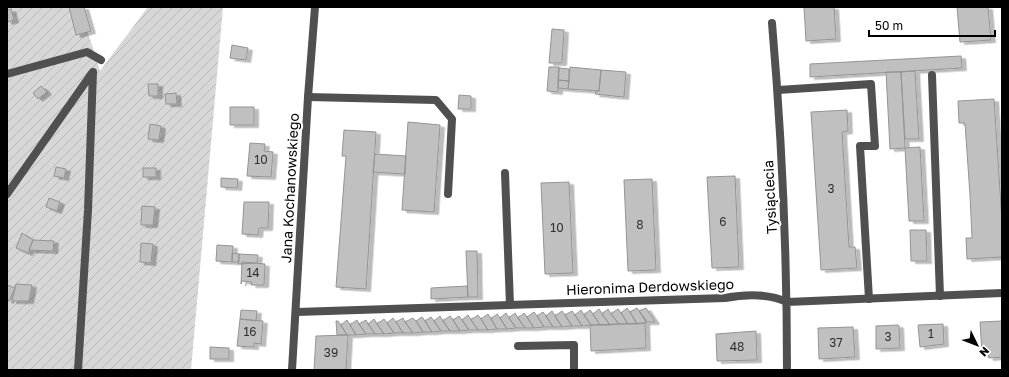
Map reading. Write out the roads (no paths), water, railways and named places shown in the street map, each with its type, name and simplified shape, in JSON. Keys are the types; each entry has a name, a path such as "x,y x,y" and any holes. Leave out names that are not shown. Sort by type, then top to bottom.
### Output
{"street":[{"name":"Jana Kochanowskiego","path":"292,370 297,312 308,97 315,7"},
{"name":"Tysiąclecia","path":"772,23 778,90 787,302 787,370"},
{"path":"7,74 87,52 101,60"},
{"path":"7,194 93,72 88,210 78,370"},
{"path":"932,75 940,296"},
{"path":"778,90 870,84 874,146 860,146 869,299"},
{"path":"308,97 436,100 452,119 448,194"},
{"path":"505,173 510,305"},
{"name":"Hieronima Derdowskiego","path":"297,312 725,298 757,295 775,297 787,302 1002,293"},
{"path":"518,346 574,345 574,370"}]}
